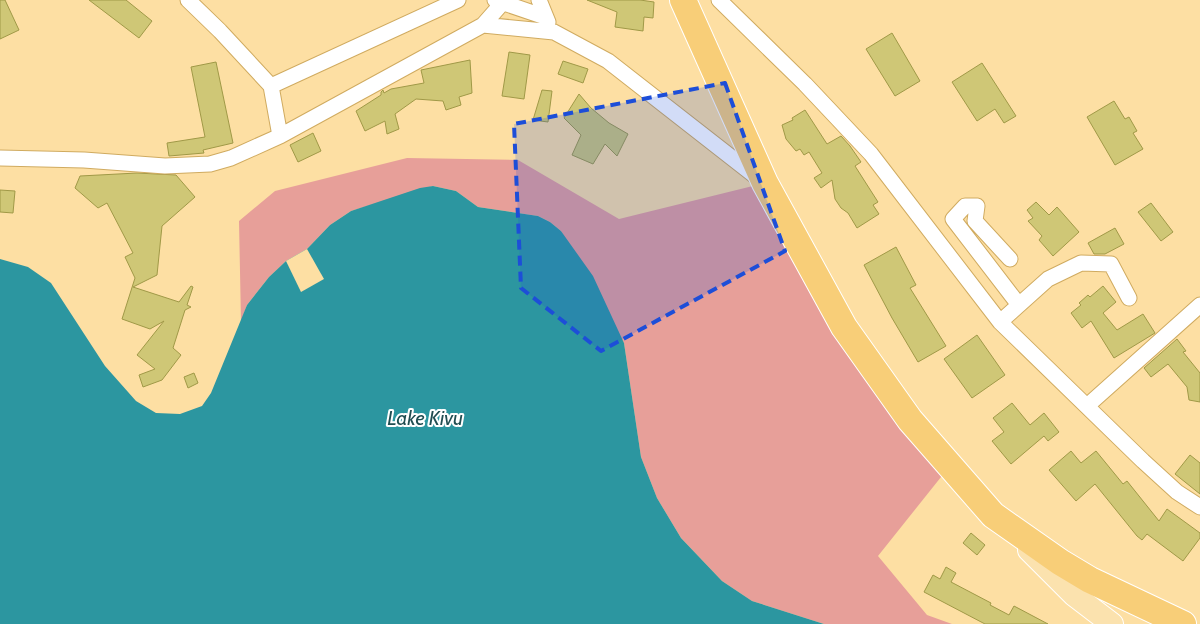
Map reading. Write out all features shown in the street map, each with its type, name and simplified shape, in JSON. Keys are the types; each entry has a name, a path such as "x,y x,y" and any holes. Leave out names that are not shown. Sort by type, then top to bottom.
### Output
{"highway":[{"path":"683,0 765,183 844,327 910,420 993,515 1060,562 1090,580 1183,624"}],"main road":[{"path":"993,515 1074,595 1112,624"}],"street":[{"path":"188,0 220,30 271,86 280,136"},
{"path":"271,86 458,0"},
{"path":"539,0 545,17 554,32"},
{"path":"719,0 805,84 871,154 1000,322 1177,492 1200,507"},
{"path":"0,158 84,160 165,166 210,164 231,158 280,136 483,25 501,1 545,17"},
{"path":"483,25 554,32 608,61 765,183"},
{"path":"1010,260 975,221 977,206 964,206 953,219 1019,305"},
{"path":"1000,322 1048,279 1081,263 1111,264 1129,298"},
{"path":"1087,406 1200,304"}],"highlighted area":[{"path":"725,83 785,251 601,351 521,288 514,124"}],"shaded area":[{"path":"407,158 518,160 619,219 765,183 949,467 878,556 927,615 952,624 824,624 752,601 722,581 681,538 657,498 641,457 624,343 561,231 550,222 538,216 478,207 456,191 433,186 351,211 330,225 307,249 286,261 269,277 247,305 241,322 239,221 275,191"}],"water":[{"name":"Lake Kivu","path":"433,186 456,191 478,207 538,216 550,222 561,231 593,276 624,343 641,457 657,498 681,538 722,581 752,601 824,624 0,624 0,259 28,267 51,283 105,366 136,401 156,413 180,414 202,406 211,393 247,305 269,277 286,261 307,249 330,225 351,211 420,188"}],"pier":[{"path":"307,249 324,279 301,292 286,261"}],"building":[{"path":"0,0 5,0 19,30 0,39"},
{"path":"89,0 126,0 152,21 139,38"},
{"path":"587,0 640,0 654,2 653,18 644,17 643,31 615,27 617,12"},
{"path":"892,33 920,81 895,96 866,49"},
{"path":"509,52 530,55 524,99 502,96"},
{"path":"470,60 472,93 459,97 461,105 446,110 443,101 416,99 395,114 399,129 387,134 385,121 365,131 356,111 381,95 383,90 384,93 391,89 424,83 421,70"},
{"path":"563,61 588,69 583,83 558,74"},
{"path":"216,62 233,143 203,150 204,153 169,156 167,143 205,137 191,67"},
{"path":"982,63 1016,116 1004,123 995,109 977,121 952,82"},
{"path":"542,90 552,91 548,122 533,120"},
{"path":"579,94 591,108 609,123 628,134 617,156 605,144 593,164 572,155 581,135 564,118"},
{"path":"1114,101 1125,119 1129,117 1137,131 1133,133 1143,149 1115,165 1087,117"},
{"path":"805,110 827,144 841,136 861,162 855,166 878,202 873,205 879,214 857,228 848,213 841,208 835,199 832,180 821,188 814,178 822,173 809,152 804,155 800,149 796,151 786,139 782,125 793,120 792,118"},
{"path":"313,133 321,151 298,162 290,145"},
{"path":"137,173 176,175 195,197 162,226 157,275 133,287 179,302 191,286 193,287 187,305 191,307 185,310 173,348 181,355 162,380 143,387 139,375 155,369 137,355 164,321 150,329 122,319 135,278 125,257 133,253 107,203 98,208 75,188 80,176"},
{"path":"0,190 15,191 13,213 0,212"},
{"path":"1036,202 1049,215 1057,207 1079,232 1053,256 1039,240 1042,236 1028,221 1033,218 1027,210"},
{"path":"1151,203 1173,232 1161,241 1138,212"},
{"path":"1115,228 1124,244 1105,254 1094,254 1088,243"},
{"path":"896,247 916,285 910,288 946,346 918,362 864,265"},
{"path":"1103,286 1116,302 1103,313 1117,330 1143,314 1155,333 1114,358 1091,321 1082,328 1071,313 1081,305 1079,303 1088,295 1090,297"},
{"path":"977,335 1005,375 972,398 944,359"},
{"path":"1177,339 1186,351 1183,352 1200,373 1200,402 1189,400 1187,387 1168,364 1151,377 1144,368"},
{"path":"194,373 198,383 188,388 184,377"},
{"path":"1012,403 1030,425 1044,413 1059,432 1048,441 1044,436 1011,464 992,441 1004,432 993,418"},
{"path":"1071,451 1081,463 1096,451 1123,484 1127,481 1159,521 1167,509 1200,533 1200,538 1183,561 1147,534 1142,540 1137,536 1095,484 1076,501 1049,470"},
{"path":"1190,455 1200,463 1200,494 1175,474"},
{"path":"971,533 985,545 977,555 963,543"},
{"path":"946,567 956,573 951,582 991,603 990,605 1009,615 1014,606 1048,624 985,624 924,592 933,575 940,579"}]}
